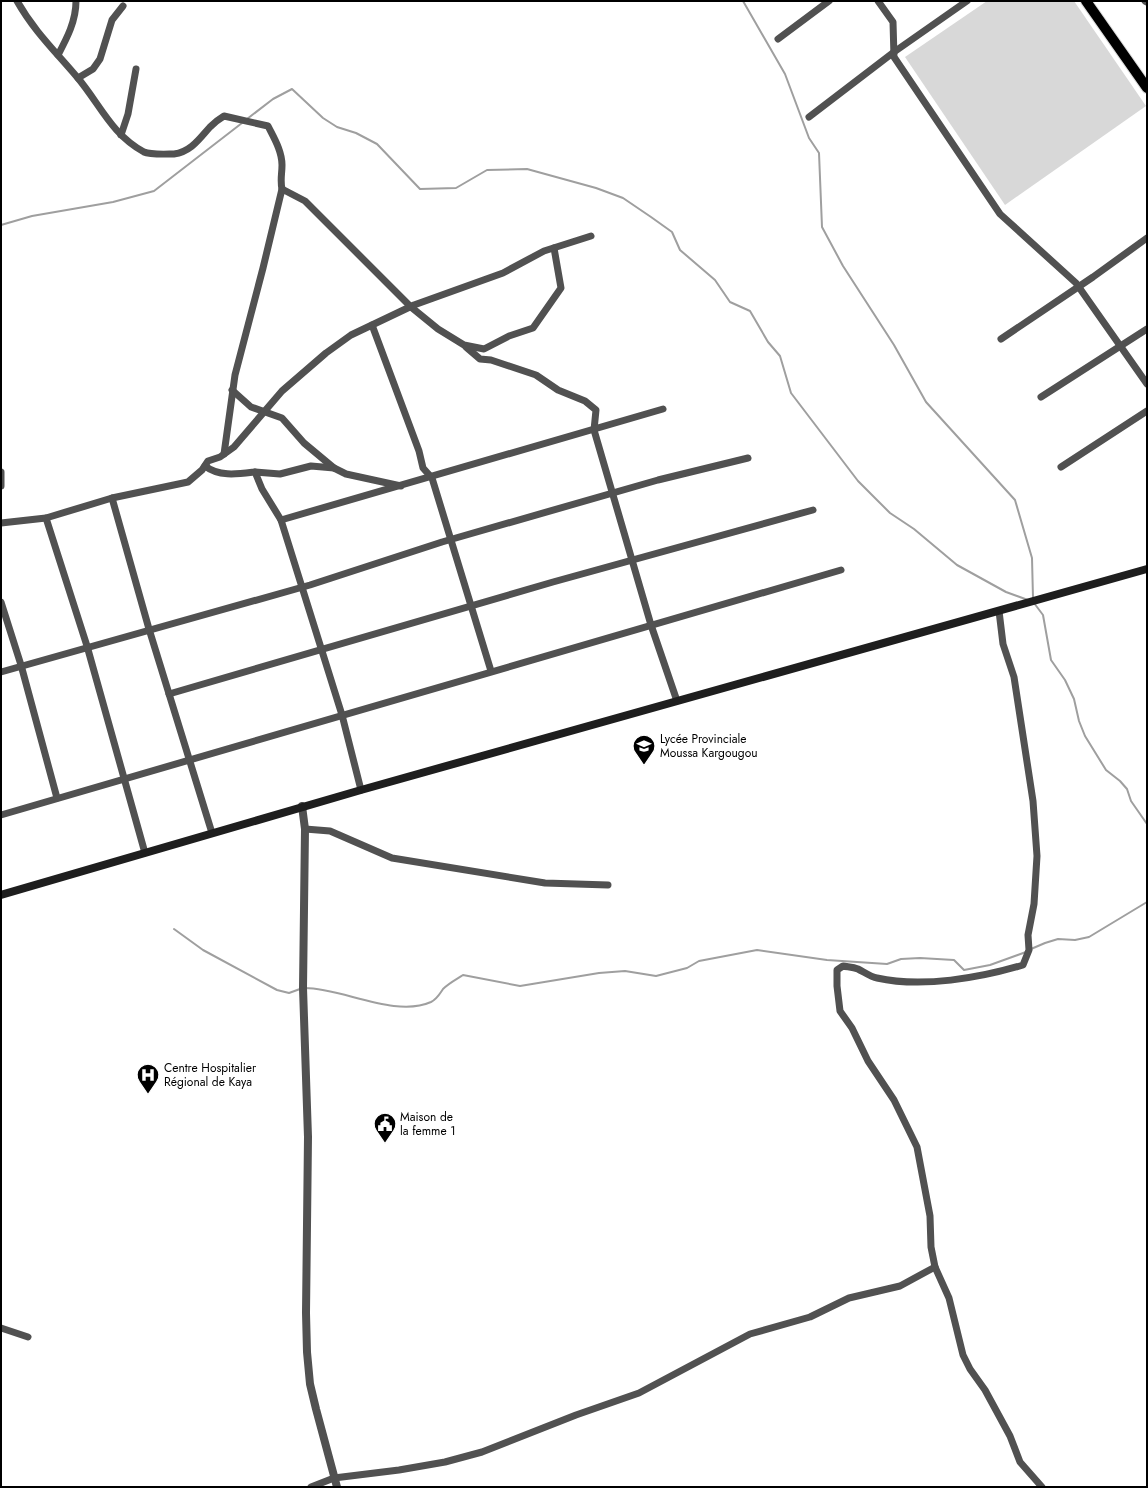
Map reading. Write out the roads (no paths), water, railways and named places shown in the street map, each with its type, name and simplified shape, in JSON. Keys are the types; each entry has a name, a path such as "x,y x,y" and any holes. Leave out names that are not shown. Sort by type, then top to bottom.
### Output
{"main road":[{"path":"1086,1 1147,88"},
{"path":"1,896 302,806 1147,569"}],"street":[{"path":"17,1 38,34 78,78 95,100 108,121 121,135 145,153 176,154 198,143 210,126 224,116 268,126 279,150 282,164 280,181 282,190 232,390 224,454"},
{"path":"58,55 70,33 76,10 76,1"},
{"path":"778,39 828,1"},
{"path":"878,1 893,22 894,57 1000,214 1079,287 1147,384"},
{"path":"809,117 894,52 967,1"},
{"path":"78,78 93,69 100,59 112,20 123,6"},
{"path":"121,135 128,114 136,69"},
{"path":"282,190 305,201 411,307 438,330 464,345 480,359 491,360 536,375 558,390 585,401 596,410 594,430 650,625 677,701"},
{"path":"1,523 46,518 112,498 188,482 205,466 208,461 224,454 234,447 282,391 326,353 351,335 411,307 503,272 544,251 591,236"},
{"path":"1001,339 1079,287 1147,238"},
{"path":"464,345 484,349 509,336 533,328 561,288 554,248"},
{"path":"372,326 419,451 423,468 432,478 491,671"},
{"path":"1041,396 1147,329"},
{"path":"232,390 251,407 282,418 304,443 334,468 346,474 403,486"},
{"path":"281,520 432,478 663,409"},
{"path":"1061,467 1147,411"},
{"path":"1,672 87,646 302,587 451,540 612,493 748,458"},
{"path":"205,466 212,472 233,474 255,472 280,474 311,466 334,468"},
{"path":"1,472 1,486"},
{"path":"255,472 262,489 281,520 342,715 361,790"},
{"path":"112,498 149,629 212,833"},
{"path":"169,694 632,560 813,510"},
{"path":"46,518 87,646 145,853"},
{"path":"1,815 841,570"},
{"path":"1,602 21,665 57,798"},
{"path":"999,611 1003,644 1014,677 1033,801 1037,856 1034,904 1028,935 1029,950 1023,965 990,975 954,980 908,981 876,978 857,969 843,966 837,970 836,979 840,1011 852,1028 868,1061 894,1100 917,1147 930,1216 930,1247 935,1267 949,1298 963,1355 989,1397 1010,1436 1020,1462 1042,1487"},
{"path":"302,806 305,829 302,988 308,1137 306,1300 308,1352 310,1384 337,1487"},
{"path":"305,829 330,831 392,858 545,883 608,885"},
{"path":"311,1487 334,1478 399,1470 445,1462 482,1452 576,1415 639,1393 750,1334 810,1317 849,1298 900,1286 935,1267"},
{"path":"1,1328 28,1336"}],"waterway":[{"path":"743,1 785,74 809,138 819,153 822,227 843,266 894,345 926,402 1015,500 1032,558 1033,598"},
{"path":"247,119 273,99 292,89 323,118 337,127 356,133 377,144 420,189 456,188 487,170 527,169 596,188 623,198 672,232 680,250 715,280 730,302 750,311 768,342 780,356 791,393 858,481 890,513 914,529 957,565 1006,592 1028,600"},
{"path":"1,225 32,216 113,202 154,191 242,123"},
{"path":"1034,603 1043,615 1051,660 1065,680 1074,699 1079,721 1085,736 1106,770 1120,781 1127,789 1131,801 1147,824"},
{"path":"1031,949 1058,939 1075,940 1089,937 1147,902"},
{"path":"174,929 203,950 277,990 289,993 300,989"},
{"path":"305,988 320,989 385,1005 401,1007 417,1006 433,1001 445,987 463,975 520,986 599,973 625,971 656,976 687,968 699,961 757,950 827,960 887,964 901,959 920,958 954,960 964,970 990,965 1026,952"}],"place":[{"name":"Lycée Provinciale Moussa Kargougou","path":"644,766"},
{"name":"Centre Hospitalier Régional de Kaya","path":"148,1094"},
{"name":"Maison de la femme 1","path":"385,1144"}]}
